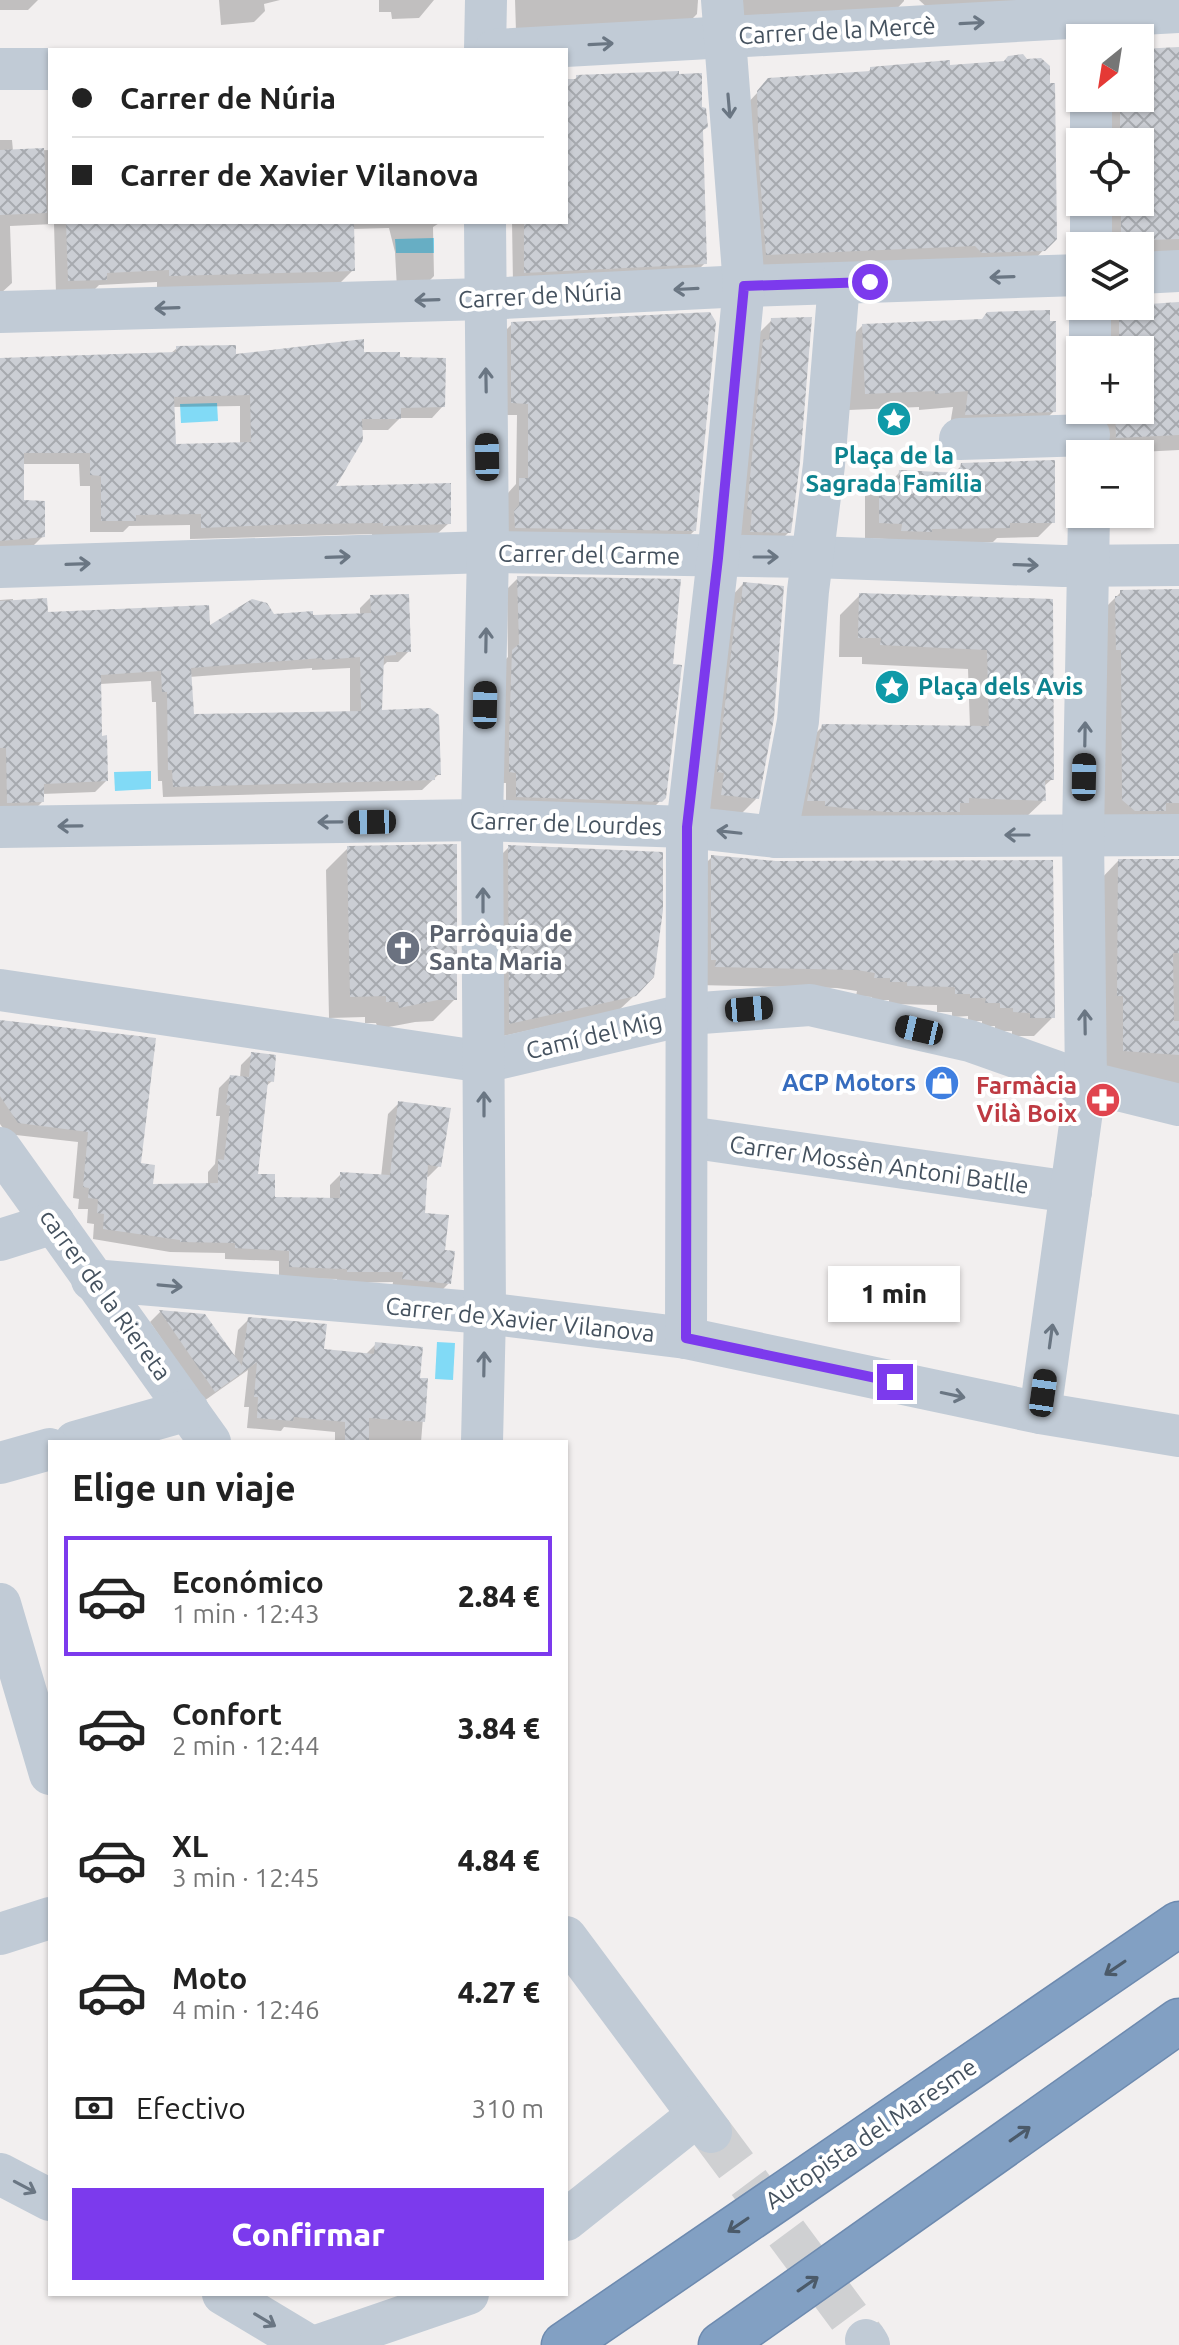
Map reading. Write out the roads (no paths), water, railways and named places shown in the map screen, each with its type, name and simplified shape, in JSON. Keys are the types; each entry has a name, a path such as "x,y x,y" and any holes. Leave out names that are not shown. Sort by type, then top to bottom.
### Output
{"highway":[{"name":"Autopista del Maresme","path":"564,2345 1179,1924"},
{"path":"721,2345 1179,2021"}],"street":[{"path":"485,48 486,0"},
{"name":"Carrer de la Mercè","path":"510,48 722,19 919,13 1092,18 1179,12"},
{"path":"686,1338 687,827 718,558 744,286 722,19"},
{"path":"0,69 48,69"},
{"path":"482,1440 485,1313 482,820 488,552 485,224"},
{"path":"1154,272 1179,271"},
{"name":"Carrer de Núria","path":"0,312 485,299 744,286 1066,275"},
{"path":"776,837 798,721 839,283"},
{"path":"960,439 1089,433"},
{"path":"1040,1413 1086,1082 1083,835 1089,528"},
{"name":"Carrer del Carme","path":"0,567 488,552 718,558 813,557 1088,566 1179,565"},
{"name":"Carrer de Lourdes","path":"0,827 482,820 687,827 776,837 1179,835"},
{"name":"Camí del Mig","path":"0,990 484,1062 688,1014 810,1005 970,1041 1086,1082 1179,1105"},
{"name":"Carrer Mossèn Antoni Batlle","path":"688,1137 1071,1192"},
{"name":"carrer de la Riereta","path":"0,1148 199,1426"},
{"path":"0,1240 54,1223"},
{"name":"Carrer de Xavier Vilanova","path":"92,1280 485,1313 686,1338 1040,1413 1179,1436"},
{"path":"90,1440 199,1426"},
{"path":"0,1463 48,1450"},
{"path":"0,1604 27,1710 48,1768"},
{"path":"0,1934 48,1919"},
{"path":"568,1943 580,1981 705,2124 568,2219"},
{"path":"0,2174 48,2199"},
{"path":"226,2296 308,2345"},
{"path":"319,2345 462,2296"}],"water":[{"path":"434,238 434,253 396,253 395,239"},
{"path":"217,403 218,421 181,423 180,404"},
{"path":"151,771 151,789 115,791 114,772"},
{"path":"437,1342 455,1343 453,1380 435,1379"}],"tunnel":[{"path":"711,2132 866,2340"}],"place":[{"name":"Plaça de la Sagrada Família","path":"894,419"},
{"name":"Plaça dels Avis","path":"892,687"},
{"name":"Parròquia de Santa Maria","path":"403,948"},
{"name":"ACP Motors","path":"942,1083"},
{"name":"Farmàcia Vilà Boix","path":"1103,1100"}]}
